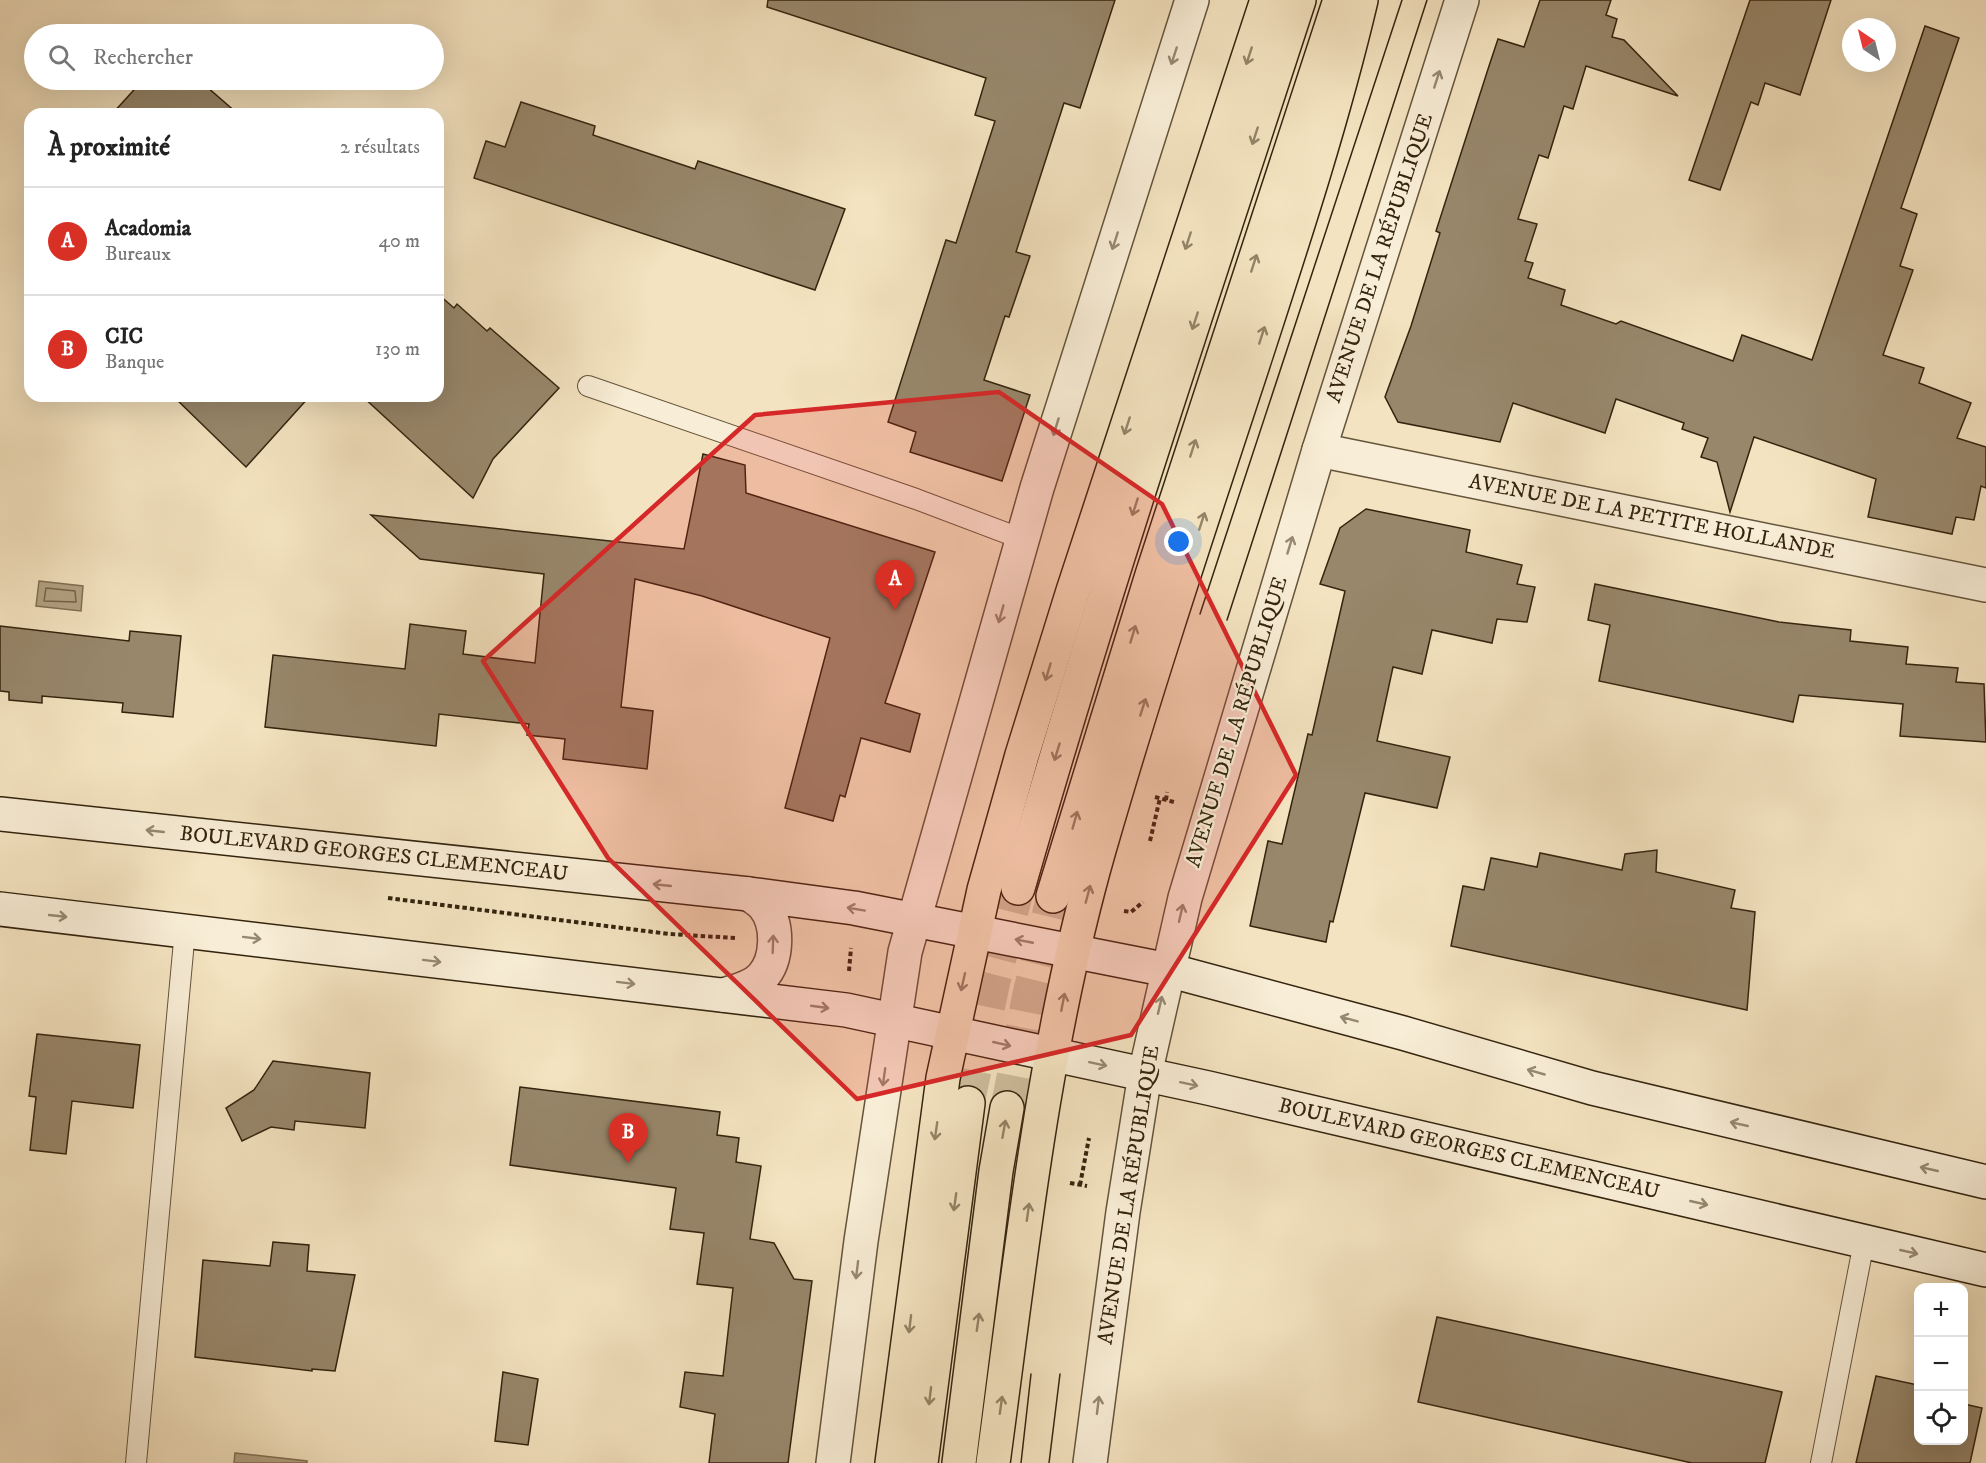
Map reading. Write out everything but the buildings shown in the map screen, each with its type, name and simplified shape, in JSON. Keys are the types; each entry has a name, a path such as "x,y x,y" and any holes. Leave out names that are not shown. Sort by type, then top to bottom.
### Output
{"main road":[{"path":"832,1463 899,978 913,921 1022,539 1192,0"},
{"path":"892,1463 937,1120 952,1032 995,847 1066,613 1267,0"},
{"path":"1018,888 1055,758 1111,581 1299,0"},
{"path":"1053,896 1155,564 1340,0"},
{"path":"993,1463 1040,1120 1073,950 1099,851 1138,722 1295,235 1350,47 1361,0"},
{"name":"AVENUE DE LA RÉPUBLIQUE","path":"1090,1463 1123,1212 1144,1074 1185,898 1229,742 1319,450 1462,0"},
{"name":"AVENUE DE LA PETITE HOLLANDE","path":"1319,450 1986,585"},
{"name":"BOULEVARD GEORGES CLEMENCEAU","path":"0,814 749,894 854,908 974,932"},
{"path":"723,994 751,986 762,977 773,953 773,928 769,915 763,905 749,894"},
{"path":"0,909 723,994 846,1010 893,1019"},
{"path":"974,932 1168,970 1403,1033 1592,1088 1986,1182"},
{"name":"BOULEVARD GEORGES CLEMENCEAU","path":"893,1019 1144,1074 1986,1270"},
{"path":"921,1463 968,1103"},
{"path":"959,1463 996,1171 1008,1108"}],"lane":[{"path":"588,386 916,499 1022,539"},
{"path":"136,1463 185,930"},
{"path":"1821,1463 1864,1242"}],"path":[{"path":"1166,800 1167,792"},
{"path":"1150,841 1160,798"},
{"path":"1114,909 1131,912 1152,896"},
{"path":"846,1010 854,908"},
{"path":"1080,1185 1089,1138"}],"highlighted area":[{"path":"999,392 1162,504 1296,775 1131,1035 857,1099 608,858 483,661 755,415"}],"water":[{"path":"39,581 83,586 81,611 36,606"},
{"path":"235,1453 307,1461 307,1463 234,1463"}],"tunnel":[{"path":"968,1103 994,981 1018,888"},
{"path":"1007,1108 1029,994 1053,896"}],"tram line":[{"path":"1200,614 1402,0"},
{"path":"1227,620 1427,0"},
{"path":"1021,1463 1031,1374"},
{"path":"1049,1463 1060,1374"}],"place":[{"name":"Acadomia","path":"895,610"},
{"name":"CIC","path":"628,1163"}]}
